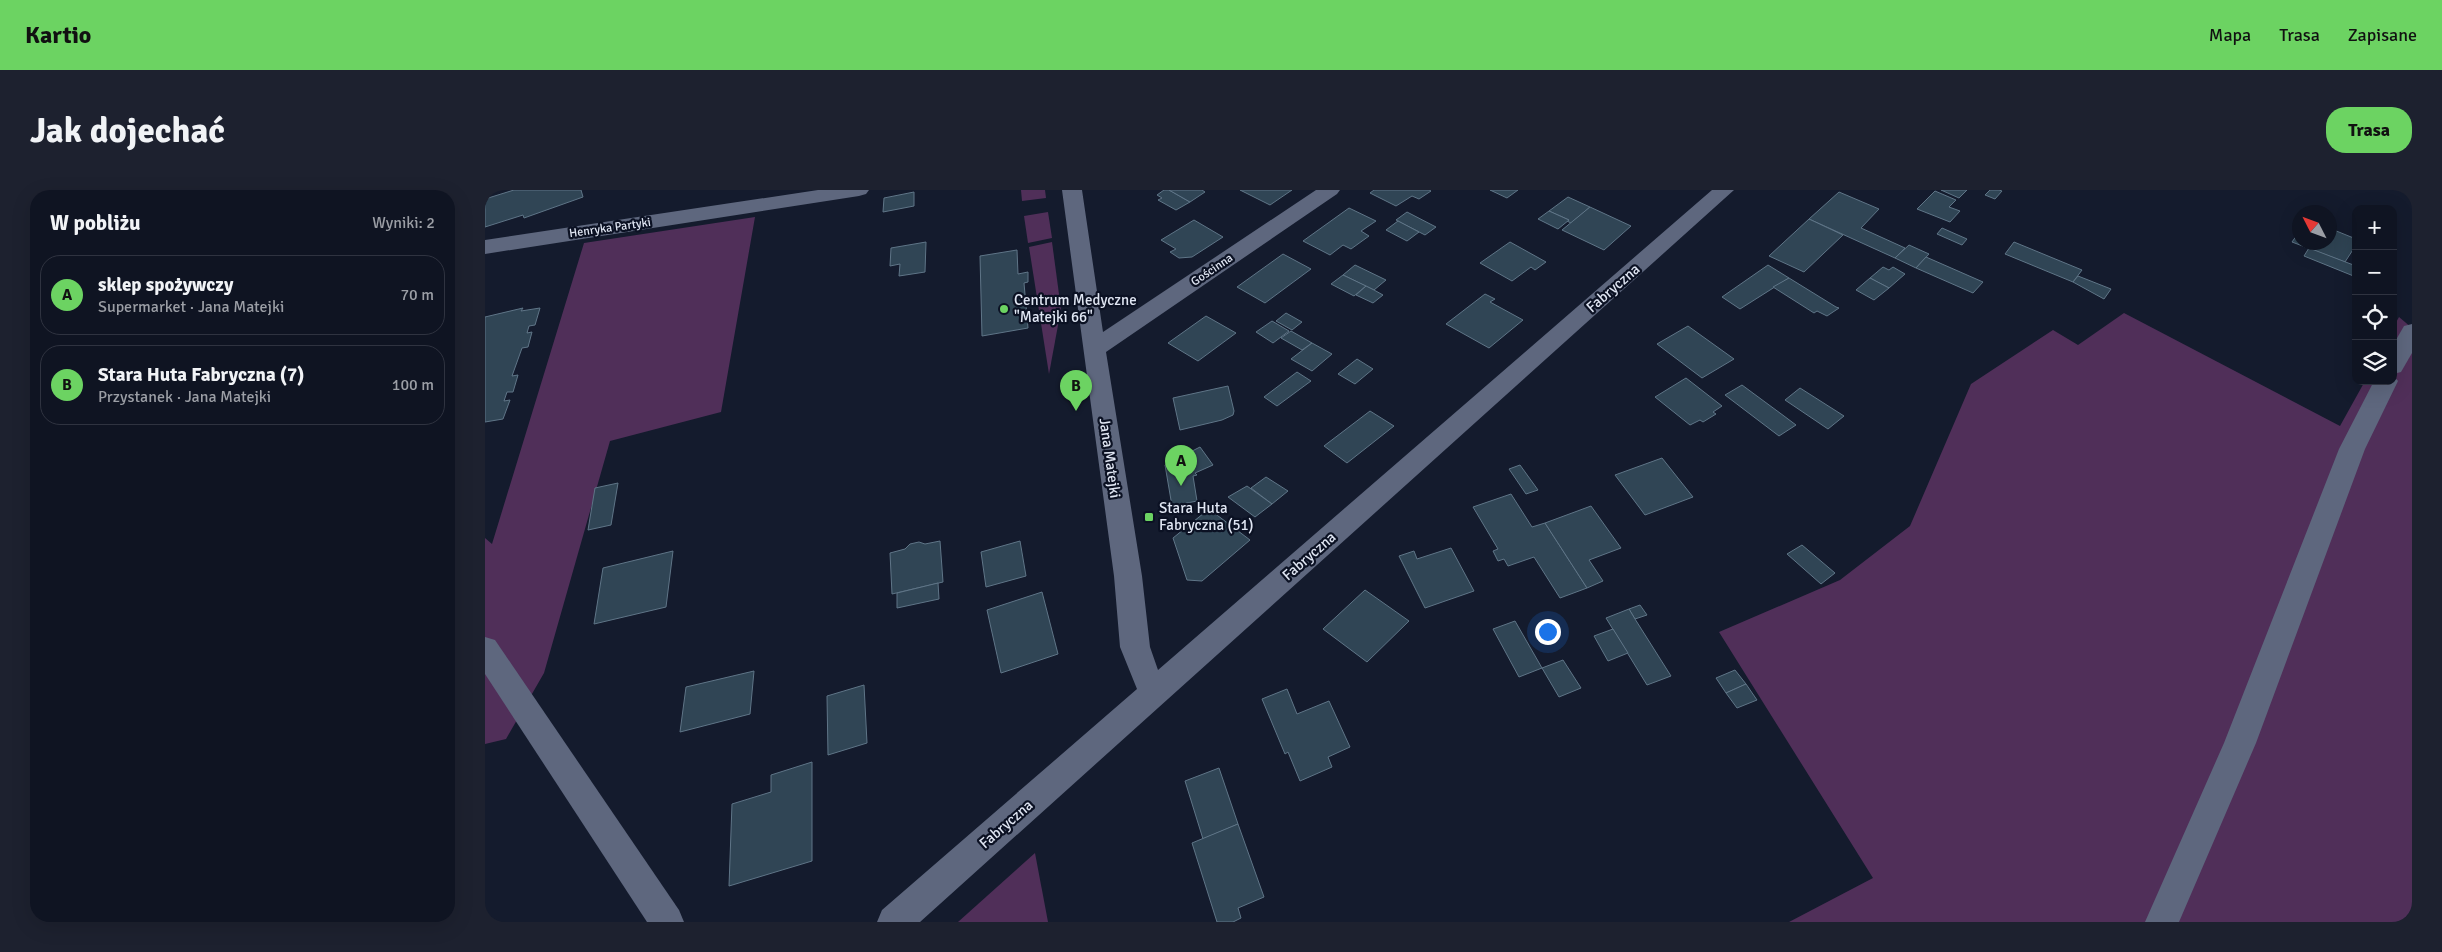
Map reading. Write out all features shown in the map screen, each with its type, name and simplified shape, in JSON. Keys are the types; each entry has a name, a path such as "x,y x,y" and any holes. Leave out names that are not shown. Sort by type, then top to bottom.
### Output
{"street":[{"name":"Henryka Partyki","path":"485,247 737,200 859,190"},
{"name":"Jana Matejki","path":"1072,190 1093,349 1128,576 1135,647 1145,676 1156,693"},
{"name":"Gościnna","path":"1093,349 1330,190"},
{"name":"Fabryczna","path":"894,922 1156,693 1724,190"},
{"path":"2397,359 2412,332"},
{"path":"2162,922 2240,743 2352,449 2384,385"},
{"path":"485,649 667,922"}],"shaded area":[{"path":"1021,190 1045,190 1046,198 1022,201"},
{"path":"1048,212 1052,238 1028,243 1024,216"},
{"path":"755,217 721,412 610,441 544,673 506,739 485,744 485,538 492,544 584,243"},
{"path":"1052,242 1061,309 1049,374 1029,247"},
{"path":"2124,313 2340,426 2363,385 2397,385 2397,321 2399,317 2412,328 2412,922 1789,922 1873,878 1719,632 1840,580 1910,526 1971,384 2053,330 2078,345"},
{"path":"1035,853 1048,922 958,922"}],"building":[{"path":"514,190 581,190 583,197 524,218 523,215 485,227 485,199"},
{"path":"1164,190 1169,190 1190,202 1176,210 1158,200 1162,198 1157,195"},
{"path":"1169,190 1202,190 1205,192 1190,202"},
{"path":"1240,190 1292,190 1270,205"},
{"path":"1374,190 1431,191 1419,199 1412,196 1396,206 1370,193"},
{"path":"1490,190 1518,190 1507,198"},
{"path":"1941,190 1967,190 1959,198"},
{"path":"1990,190 2002,191 1995,199 1985,195"},
{"path":"1935,191 1956,200 1949,207 1960,211 1950,222 1917,209"},
{"path":"914,192 914,206 883,212 884,198"},
{"path":"1839,192 1879,209 1861,228 1905,248 1895,258 1809,219"},
{"path":"1568,197 1590,207 1571,223 1567,221 1569,220 1549,211"},
{"path":"1590,207 1631,226 1604,250 1562,230"},
{"path":"1349,208 1376,221 1361,231 1369,236 1351,249 1343,245 1330,255 1303,241"},
{"path":"1549,211 1569,220 1558,229 1538,219"},
{"path":"1407,212 1436,227 1425,235 1396,220"},
{"path":"1809,219 1843,235 1804,272 1769,256"},
{"path":"1194,220 1223,237 1192,257 1179,258 1170,252 1176,249 1161,240"},
{"path":"1398,221 1419,232 1407,241 1386,230"},
{"path":"1942,228 1967,239 1962,245 1937,234"},
{"path":"2337,231 2352,237 2352,251 2345,262 2313,250 2337,250"},
{"path":"926,242 925,272 899,276 900,264 890,266 891,248"},
{"path":"1510,242 1546,262 1535,270 1531,267 1512,281 1480,263"},
{"path":"2014,242 2082,270 2073,282 2005,254"},
{"path":"1909,245 1929,254 1916,268 1895,258"},
{"name":"Centrum Medyczne \"Matejki 66\"","path":"1017,250 1018,274 1028,272 1028,282 1024,283 1028,328 982,336 980,256"},
{"path":"2308,250 2314,250 2352,264 2352,275 2304,256"},
{"path":"1283,254 1311,269 1265,303 1237,287"},
{"path":"1926,257 1983,282 1973,293 1916,268"},
{"path":"1355,265 1386,280 1374,290 1343,275"},
{"path":"1768,265 1789,278 1740,309 1722,297"},
{"path":"1883,267 1889,270 1893,267 1905,274 1889,288 1870,278"},
{"path":"1343,275 1366,286 1354,296 1331,284"},
{"path":"2078,276 2111,289 2104,299 2073,282"},
{"path":"1789,278 1839,308 1827,316 1817,311 1814,313 1773,287"},
{"path":"1870,278 1889,288 1874,300 1856,290"},
{"path":"1366,286 1383,295 1373,303 1356,295"},
{"path":"1485,294 1495,299 1490,302 1523,320 1489,348 1446,324"},
{"path":"523,308 521,311 540,308 535,325 529,326 527,333 532,332 528,347 522,348 512,376 518,375 513,392 507,392 504,401 510,400 503,419 485,422 485,317"},
{"path":"1286,313 1302,322 1292,330 1276,321"},
{"path":"1206,316 1236,333 1198,361 1168,343"},
{"path":"1272,321 1289,331 1273,343 1256,332"},
{"path":"1688,326 1734,359 1702,378 1657,344"},
{"path":"1291,331 1312,343 1302,350 1281,338"},
{"path":"1312,343 1332,354 1312,371 1291,359"},
{"path":"1357,359 1373,369 1355,384 1338,374"},
{"path":"1297,372 1311,381 1277,406 1264,397"},
{"path":"1686,378 1722,406 1713,412 1716,414 1703,422 1700,420 1690,425 1655,397"},
{"path":"1742,385 1796,425 1779,436 1725,395"},
{"path":"1228,386 1234,411 1233,415 1222,420 1180,430 1173,398"},
{"path":"1800,388 1844,416 1828,429 1785,400"},
{"path":"1370,411 1394,426 1347,463 1324,446"},
{"path":"1200,447 1213,465 1195,473 1197,475 1193,476 1197,501 1172,506 1165,465"},
{"path":"1662,458 1693,497 1645,515 1615,475"},
{"path":"1520,465 1538,490 1526,494 1509,469"},
{"path":"1266,477 1288,491 1272,504 1251,488"},
{"path":"618,483 611,525 588,530 595,488"},
{"path":"1247,486 1272,504 1255,517 1228,497"},
{"path":"1511,494 1532,527 1545,523 1587,588 1560,598 1534,557 1508,566 1504,559 1498,561 1493,551 1498,549 1473,507"},
{"path":"1591,506 1621,548 1589,560 1603,581 1587,588 1545,523"},
{"path":"1209,509 1250,540 1202,581 1187,580 1173,538"},
{"path":"940,541 943,582 892,594 890,553 905,549 910,544"},
{"path":"1020,541 1026,576 986,587 981,552"},
{"path":"1802,545 1835,573 1821,584 1787,554"},
{"path":"1451,548 1474,591 1425,608 1399,556 1414,551 1417,559"},
{"path":"673,551 666,607 594,624 603,568"},
{"path":"938,583 939,599 897,608 897,593"},
{"path":"1365,590 1409,621 1367,662 1323,629"},
{"path":"1042,592 1058,654 1001,673 987,610"},
{"path":"1640,605 1647,615 1635,619 1629,609"},
{"path":"1629,609 1671,676 1647,685 1606,618"},
{"path":"1515,621 1542,668 1519,677 1493,629"},
{"path":"1613,629 1628,653 1608,661 1594,636"},
{"path":"1563,660 1581,688 1559,697 1542,668"},
{"path":"1735,670 1746,684 1726,693 1716,678"},
{"path":"754,671 750,714 680,732 686,687"},
{"path":"1746,684 1757,700 1737,708 1726,693"},
{"path":"864,685 867,743 828,755 827,696"},
{"path":"1287,689 1297,714 1329,701 1350,747 1328,757 1332,767 1300,781 1288,752 1285,754 1262,699"},
{"path":"812,762 812,861 729,886 732,804 771,792 771,775"},
{"path":"1219,768 1238,824 1203,839 1185,781"},
{"path":"1238,824 1264,897 1238,908 1241,918 1233,922 1217,922 1192,843"}],"place":[{"name":"Centrum Medyczne \"Matejki 66\"","path":"1004,309"},
{"name":"Stara Huta Fabryczna (7)","path":"1076,411"},
{"name":"sklep spożywczy","path":"1181,486"},
{"name":"Stara Huta Fabryczna (51)","path":"1149,517"}]}
